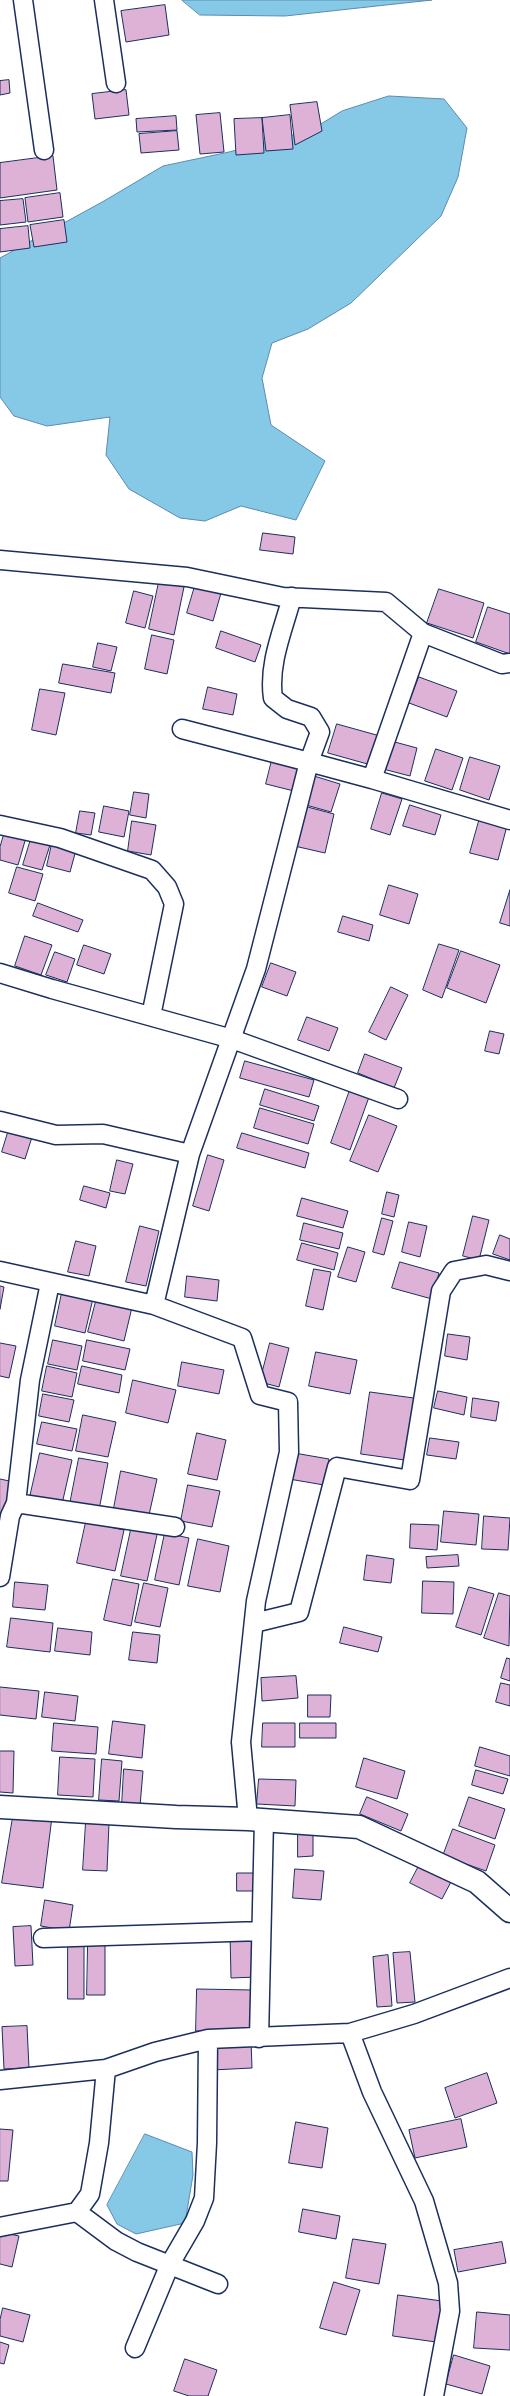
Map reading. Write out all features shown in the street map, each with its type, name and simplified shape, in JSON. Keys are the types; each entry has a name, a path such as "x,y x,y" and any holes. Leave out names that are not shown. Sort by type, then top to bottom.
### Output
{"street":[{"path":"23,0 44,150"},
{"path":"104,0 116,83"},
{"path":"0,560 187,578 292,597 386,602 423,633 502,664 510,663"},
{"path":"154,1305 190,1154 256,969 309,762 320,732 310,717 287,709 273,698 271,683 272,665 292,597"},
{"path":"372,779 423,633"},
{"path":"182,729 372,779 510,820"},
{"path":"0,825 60,838 152,870 167,887 174,904 151,1016"},
{"path":"0,973 232,1039 398,1099"},
{"path":"0,1121 56,1135 103,1134 190,1154"},
{"path":"254,1623 299,1612 337,1467 410,1480 441,1291 454,1271 486,1266 510,1271"},
{"path":"0,1271 154,1305 242,1338 260,1395 288,1402 289,1452 256,1601 241,1742 256,1819 261,1931 258,2038"},
{"path":"0,1577 10,1516 16,1503 30,1380 50,1283"},
{"path":"16,1503 176,1527"},
{"path":"0,1807 176,1817 256,1819 359,1827 477,1882 510,1911"},
{"path":"43,1938 261,1931"},
{"path":"0,2080 106,2069 155,2052 208,2040 350,2034 414,2014 510,1978"},
{"path":"350,2034 372,2092 424,2201 448,2283 450,2311 439,2395"},
{"path":"135,2348 170,2264 195,2221 204,2198 207,2143 208,2040"},
{"path":"0,2226 77,2212 90,2194 99,2143 106,2069"},
{"path":"77,2212 116,2241 137,2252 218,2284"}],"water":[{"path":"182,0 432,0 285,16 200,15"},
{"path":"389,96 444,99 467,128 458,177 441,216 351,303 308,329 272,343 262,378 271,425 325,461 296,520 241,506 205,521 180,518 129,489 106,455 110,417 47,426 14,416 0,397 0,258 104,201 163,166 229,152 311,130 342,111"},
{"path":"145,2134 192,2152 193,2175 185,2223 136,2234 117,2224 107,2205"}],"building":[{"path":"165,5 169,35 126,42 121,11"},
{"path":"9,80 10,93 0,95 0,81"},
{"path":"126,90 129,115 95,119 92,94"},
{"path":"317,102 322,131 295,145 290,105"},
{"path":"220,113 224,152 200,154 196,115"},
{"path":"290,115 293,149 266,151 262,118"},
{"path":"176,116 177,130 137,132 136,119"},
{"path":"262,118 264,153 236,155 234,119"},
{"path":"177,131 179,150 141,153 139,134"},
{"path":"53,156 57,190 0,198 0,163"},
{"path":"60,193 63,217 28,222 25,198"},
{"path":"23,199 26,222 0,225 0,201"},
{"path":"64,220 67,242 34,247 30,225"},
{"path":"28,226 30,248 0,252 0,229"},
{"path":"263,533 295,537 293,554 260,550"},
{"path":"159,582 184,587 174,635 149,629"},
{"path":"195,586 221,593 213,621 187,613"},
{"path":"439,589 484,603 473,638 427,623"},
{"path":"134,591 153,596 145,628 126,623"},
{"path":"488,607 510,614 510,654 476,642"},
{"path":"221,631 261,645 255,662 216,648"},
{"path":"152,635 174,640 167,674 145,669"},
{"path":"98,643 117,647 111,671 93,667"},
{"path":"63,664 115,673 111,693 59,683"},
{"path":"419,677 457,691 447,717 409,703"},
{"path":"208,687 237,694 233,715 203,709"},
{"path":"40,689 65,693 56,735 32,730"},
{"path":"337,724 380,736 371,765 328,753"},
{"path":"391,741 417,748 410,776 383,769"},
{"path":"436,749 463,758 452,790 425,781"},
{"path":"273,756 301,763 294,791 266,784"},
{"path":"470,757 500,766 489,800 460,790"},
{"path":"314,776 340,784 331,812 306,805"},
{"path":"134,792 149,794 146,818 130,815"},
{"path":"382,793 402,799 390,835 371,829"},
{"path":"300,805 334,814 325,853 290,845"},
{"path":"410,805 441,815 435,835 403,826"},
{"path":"104,806 129,811 124,837 99,832"},
{"path":"80,811 95,813 91,835 76,833"},
{"path":"481,814 508,822 498,860 470,853"},
{"path":"132,821 156,825 151,855 128,851"},
{"path":"6,828 27,834 18,865 0,860 0,847"},
{"path":"31,839 50,845 42,870 23,865"},
{"path":"52,844 76,850 70,872 47,866"},
{"path":"17,867 43,874 35,901 9,893"},
{"path":"389,885 418,894 409,924 380,915"},
{"path":"510,890 510,926 500,923"},
{"path":"38,903 83,920 78,932 33,916"},
{"path":"343,916 373,925 369,941 338,932"},
{"path":"25,936 52,945 41,975 15,966"},
{"path":"439,944 459,950 442,998 423,990"},
{"path":"84,945 111,954 104,974 77,965"},
{"path":"461,951 500,965 486,1003 447,988"},
{"path":"55,952 75,959 67,982 46,975"},
{"path":"271,963 296,972 287,996 262,987"},
{"path":"391,987 408,995 386,1040 369,1032"},
{"path":"307,1017 338,1028 329,1051 298,1040"},
{"path":"490,1031 504,1034 499,1054 485,1051"},
{"path":"365,1054 402,1068 394,1088 358,1073"},
{"path":"245,1061 314,1080 309,1097 240,1078"},
{"path":"265,1089 319,1106 314,1121 260,1105"},
{"path":"350,1090 369,1097 350,1150 331,1143"},
{"path":"260,1108 314,1124 308,1144 254,1128"},
{"path":"369,1115 397,1126 378,1172 350,1161"},
{"path":"10,1126 33,1134 25,1159 2,1152"},
{"path":"242,1133 309,1153 305,1168 237,1148"},
{"path":"208,1155 224,1160 209,1211 193,1206"},
{"path":"117,1160 133,1164 125,1194 110,1191"},
{"path":"84,1186 110,1193 106,1208 80,1200"},
{"path":"387,1192 399,1195 394,1217 382,1214"},
{"path":"302,1198 348,1211 343,1228 297,1216"},
{"path":"473,1216 489,1220 479,1260 463,1256"},
{"path":"382,1218 393,1221 384,1255 373,1252"},
{"path":"409,1222 427,1226 420,1257 402,1252"},
{"path":"304,1223 343,1233 339,1249 300,1240"},
{"path":"140,1226 159,1231 146,1286 126,1282"},
{"path":"500,1235 510,1239 510,1260 493,1254"},
{"path":"76,1241 96,1246 89,1276 68,1272"},
{"path":"302,1243 338,1253 334,1270 297,1260"},
{"path":"348,1247 365,1252 356,1282 338,1277"},
{"path":"400,1262 439,1273 432,1299 392,1288"},
{"path":"314,1269 331,1272 323,1310 306,1306"},
{"path":"187,1276 219,1280 217,1301 185,1297"},
{"path":"0,1286 4,1287 0,1309"},
{"path":"63,1288 94,1294 85,1333 55,1326"},
{"path":"98,1294 133,1303 124,1341 88,1332"},
{"path":"448,1334 470,1337 467,1360 445,1356"},
{"path":"53,1340 82,1346 77,1370 48,1364"},
{"path":"87,1340 130,1349 125,1370 83,1361"},
{"path":"0,1343 16,1346 9,1378 0,1376"},
{"path":"270,1343 289,1348 279,1387 260,1382"},
{"path":"316,1352 357,1360 350,1394 309,1386"},
{"path":"182,1362 224,1370 219,1394 178,1386"},
{"path":"47,1366 77,1373 72,1397 42,1391"},
{"path":"82,1366 122,1375 119,1393 78,1384"},
{"path":"133,1380 176,1390 168,1423 126,1413"},
{"path":"438,1391 467,1397 464,1415 434,1408"},
{"path":"370,1392 421,1399 412,1461 361,1454"},
{"path":"43,1394 74,1400 69,1422 39,1416"},
{"path":"473,1398 499,1402 496,1421 471,1417"},
{"path":"83,1415 116,1422 108,1457 76,1451"},
{"path":"42,1422 77,1429 72,1451 37,1444"},
{"path":"197,1433 226,1440 217,1480 188,1474"},
{"path":"430,1438 459,1442 456,1459 427,1455"},
{"path":"40,1453 72,1460 62,1504 30,1497"},
{"path":"294,1453 329,1459 324,1485 289,1479"},
{"path":"79,1458 108,1463 99,1510 70,1504"},
{"path":"121,1471 157,1479 149,1515 114,1508"},
{"path":"0,1479 14,1482 6,1520 0,1519"},
{"path":"188,1485 220,1491 212,1527 181,1521"},
{"path":"444,1511 479,1514 476,1545 441,1542"},
{"path":"484,1516 510,1518 508,1550 482,1549"},
{"path":"86,1522 124,1530 115,1571 77,1563"},
{"path":"411,1524 439,1525 437,1550 410,1548"},
{"path":"132,1525 158,1530 147,1581 121,1576"},
{"path":"165,1533 189,1538 179,1585 155,1580"},
{"path":"198,1539 229,1546 220,1592 188,1586"},
{"path":"367,1555 394,1559 391,1583 364,1580"},
{"path":"458,1555 459,1566 427,1568 426,1557"},
{"path":"113,1579 139,1584 131,1626 104,1620"},
{"path":"423,1581 454,1582 453,1614 422,1613"},
{"path":"15,1582 48,1585 45,1610 13,1607"},
{"path":"144,1583 168,1588 160,1627 135,1622"},
{"path":"469,1587 494,1594 481,1635 456,1627"},
{"path":"499,1593 510,1596 509,1646 484,1638"},
{"path":"11,1618 53,1623 50,1652 7,1647"},
{"path":"344,1627 382,1637 378,1652 340,1643"},
{"path":"58,1628 92,1632 90,1655 55,1651"},
{"path":"133,1632 160,1635 157,1663 129,1660"},
{"path":"507,1658 510,1659 510,1681 501,1678"},
{"path":"296,1676 298,1698 262,1701 261,1678"},
{"path":"501,1683 510,1685 510,1706 496,1702"},
{"path":"0,1687 39,1691 36,1719 0,1715"},
{"path":"45,1692 78,1696 75,1721 42,1717"},
{"path":"308,1695 331,1695 330,1717 308,1717"},
{"path":"113,1721 145,1725 142,1758 109,1754"},
{"path":"54,1723 98,1727 96,1754 52,1751"},
{"path":"263,1723 295,1723 295,1747 262,1747"},
{"path":"300,1723 336,1723 336,1738 300,1738"},
{"path":"480,1747 510,1756 510,1776 475,1766"},
{"path":"0,1751 14,1751 13,1793 0,1792"},
{"path":"60,1757 95,1759 93,1797 58,1795"},
{"path":"364,1758 405,1771 397,1799 356,1787"},
{"path":"102,1759 122,1761 119,1801 99,1800"},
{"path":"124,1769 143,1771 140,1806 122,1805"},
{"path":"476,1770 508,1779 503,1794 472,1785"},
{"path":"259,1779 296,1780 295,1806 257,1804"},
{"path":"367,1797 408,1814 401,1831 360,1814"},
{"path":"469,1797 505,1809 495,1839 459,1826"},
{"path":"14,1811 52,1817 43,1888 2,1883"},
{"path":"86,1822 109,1823 107,1871 83,1870"},
{"path":"298,1828 313,1828 313,1856 298,1857"},
{"path":"453,1829 495,1845 486,1871 443,1856"},
{"path":"421,1862 453,1878 442,1899 410,1883"},
{"path":"295,1869 324,1871 321,1900 293,1898"},
{"path":"237,1873 257,1873 257,1891 237,1891"},
{"path":"45,1900 73,1905 69,1931 41,1926"},
{"path":"31,1926 33,1965 15,1966 13,1927"},
{"path":"255,1932 257,1977 231,1978 230,1933"},
{"path":"88,1944 105,1944 105,1995 87,1995"},
{"path":"68,1945 84,1945 84,1999 68,1999"},
{"path":"410,1952 415,2002 397,2003 393,1953"},
{"path":"388,1955 392,2006 377,2007 373,1957"},
{"path":"197,1989 253,1990 253,2031 196,2031"},
{"path":"27,2026 29,2068 4,2069 2,2027"},
{"path":"251,2040 252,2068 212,2070 211,2041"},
{"path":"487,2073 497,2103 455,2118 445,2088"},
{"path":"461,2119 467,2147 415,2158 409,2130"},
{"path":"296,2122 328,2128 322,2168 289,2163"},
{"path":"0,2129 13,2130 8,2181 0,2181"},
{"path":"303,2209 340,2216 336,2239 299,2232"},
{"path":"0,2232 19,2236 12,2267 0,2264"},
{"path":"353,2239 386,2244 379,2284 346,2278"},
{"path":"502,2242 506,2263 458,2272 454,2250"},
{"path":"334,2282 360,2290 346,2335 320,2328"},
{"path":"398,2295 442,2301 436,2342 393,2336"},
{"path":"3,2308 30,2315 23,2342 0,2336 0,2320"},
{"path":"477,2312 510,2315 510,2350 474,2348"},
{"path":"0,2342 9,2345 4,2364 0,2363"},
{"path":"454,2355 490,2366 482,2394 446,2384"},
{"path":"185,2359 217,2370 208,2396 189,2396 174,2391"}]}
